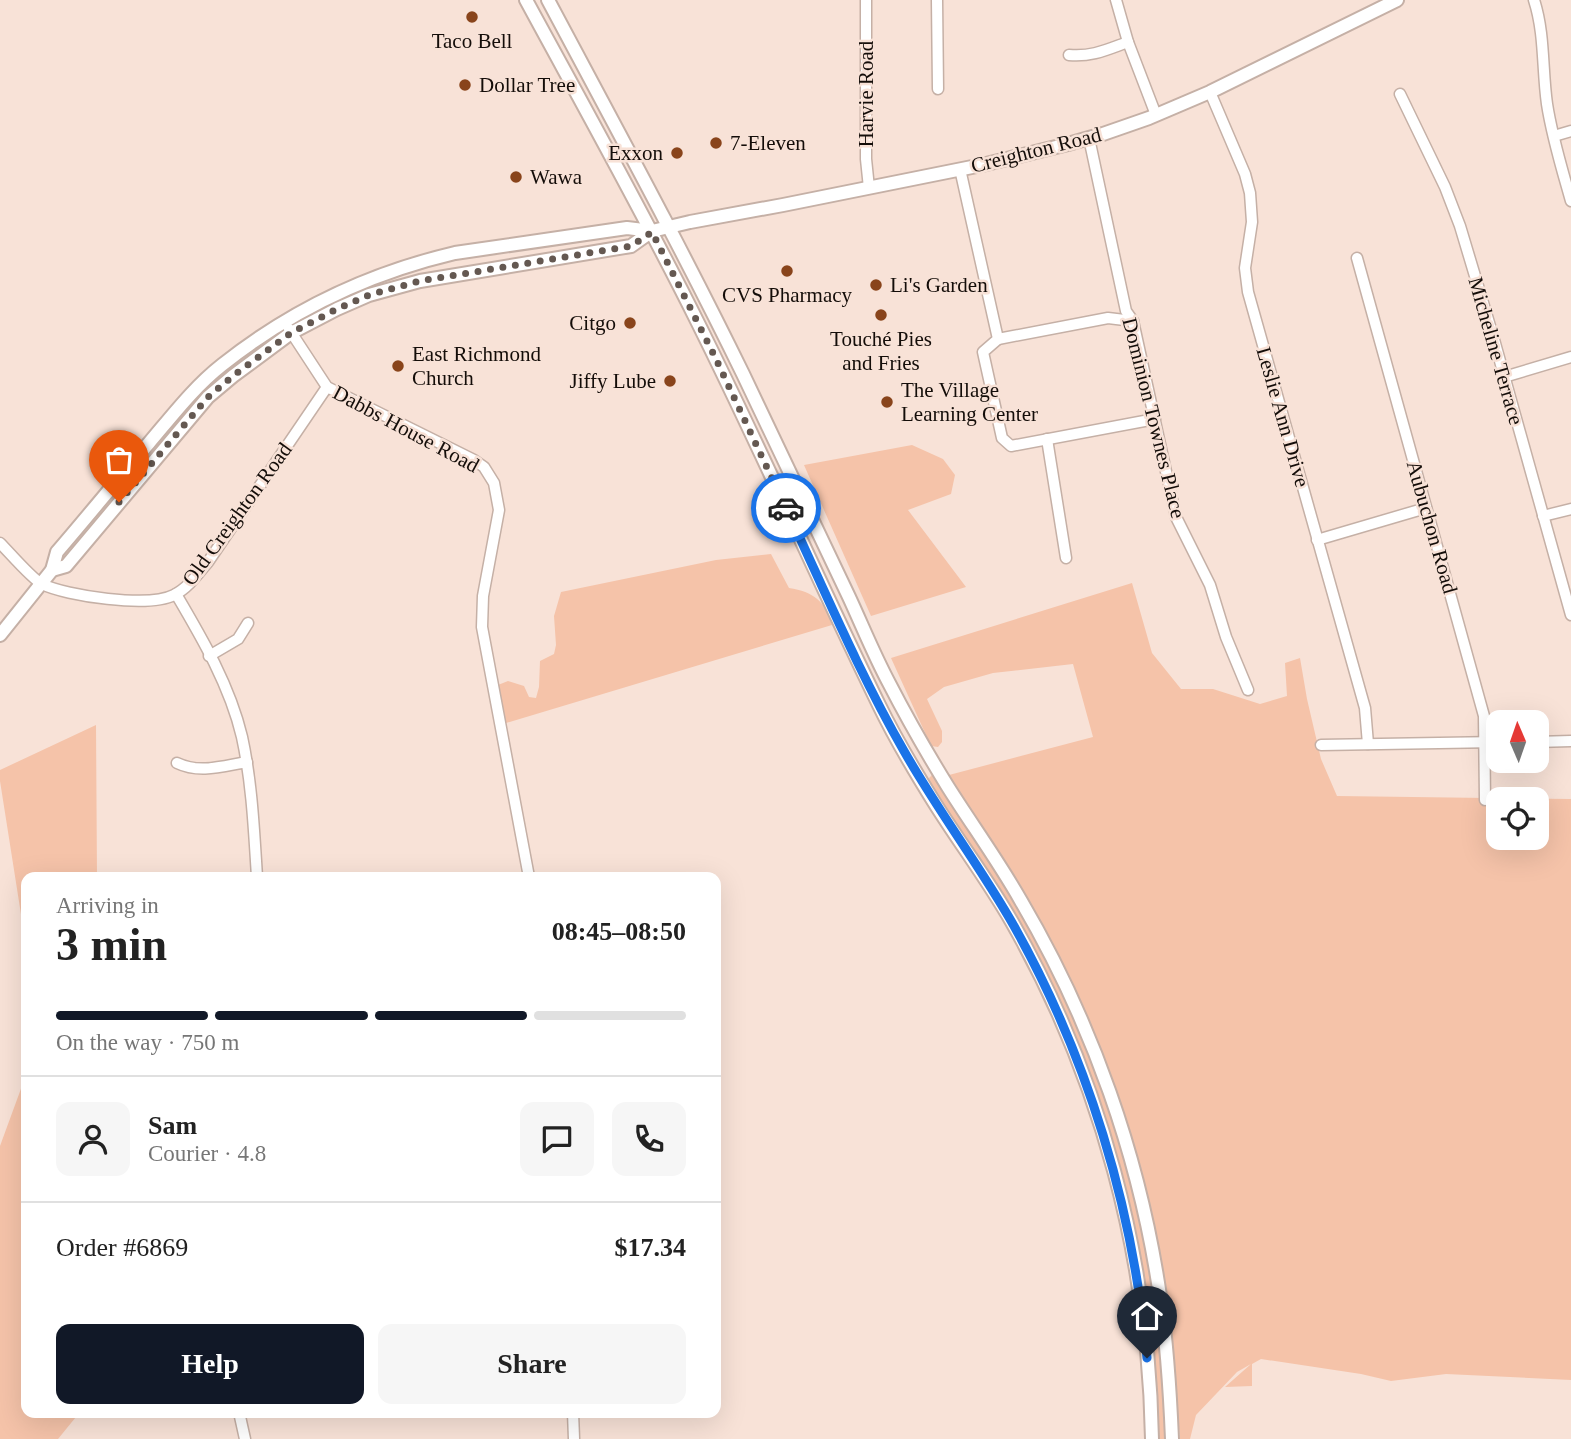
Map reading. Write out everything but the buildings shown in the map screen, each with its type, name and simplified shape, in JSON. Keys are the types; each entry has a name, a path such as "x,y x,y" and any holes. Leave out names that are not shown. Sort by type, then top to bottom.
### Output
{"main road":[{"path":"526,0 652,232 715,357 891,729 935,805 1013,924 1071,1045 1103,1134 1135,1262 1146,1341 1152,1439"},
{"path":"548,0 669,227 744,376 887,681 947,785 1021,900 1047,947 1085,1028 1114,1104 1144,1214 1161,1306 1172,1439"},
{"name":"Creighton Road","path":"52,570 66,566 208,397 291,333 353,302 394,287 446,276 631,246 652,232 690,222 1018,157 1089,138 1210,93 1397,0"},
{"name":"Creighton Road","path":"0,635 52,570 57,552 185,401 220,366 284,321 378,276 434,258 627,228 652,232"}],"street":[{"name":"Harvie Road","path":"866,0 866,159 869,188"},
{"path":"937,0 938,89"},
{"path":"1116,0 1128,41 1156,115"},
{"path":"1534,0 1542,36 1545,85 1554,136 1571,201"},
{"path":"1069,55 1094,54 1128,41"},
{"name":"Leslie Ann Drive","path":"1210,93 1245,174 1250,193 1252,222 1245,268 1248,292 1365,708 1368,744"},
{"name":"Micheline Terrace","path":"1399,94 1455,210 1571,615"},
{"path":"1554,136 1571,131"},
{"name":"Dominion Townes Place","path":"1089,138 1126,311 1133,321 1176,517 1210,585 1226,637 1248,690"},
{"path":"961,169 998,339"},
{"name":"Aubuchon Road","path":"1357,258 1484,716 1485,800"},
{"path":"1133,321 1108,318 998,339 984,352 1002,438 1011,446 1155,419"},
{"name":"Dabbs House Road","path":"284,321 327,387 474,460 484,467 494,483 499,510 483,596 482,627 528,872"},
{"path":"1504,377 1571,357"},
{"name":"Old Creighton Road","path":"41,583 85,596 136,601 152,601 176,594 190,583 208,562 327,387"},
{"path":"1047,439 1066,558"},
{"path":"1317,540 1426,508"},
{"path":"1543,516 1571,509"},
{"path":"0,542 41,583"},
{"path":"176,594 231,703 241,736 251,793 257,872"},
{"path":"209,656 237,639 248,624"},
{"path":"1549,742 1571,741"},
{"path":"1321,745 1485,743"},
{"path":"177,763 203,769 247,762"},
{"path":"240,1418 245,1439"},
{"path":"573,1418 575,1439"}],"shaded area":[{"path":"912,445 943,459 955,475 951,494 908,510 966,587 871,616 804,465"},
{"path":"771,554 789,588 805,592 817,599 826,610 832,625 506,723 498,685 508,681 524,686 529,697 536,698 540,661 554,654 554,616 561,592 716,560"},
{"path":"1132,583 1152,653 1181,689 1213,689 1260,704 1287,696 1285,663 1300,658 1321,759 1337,796 1486,798 1486,850 1549,850 1549,799 1571,799 1571,1380 1446,1374 1391,1381 1261,1359 1252,1364 1252,1386 1225,1387 1251,1364 1237,1372 1196,1415 1190,1439 1180,1439 1159,1267 1132,1140 1119,1099 1086,1014 1045,932 949,775 1093,737 1073,664 993,673 944,687 927,699 942,731 942,742 938,747 931,746 891,658"},
{"path":"96,725 97,872 21,872 21,914 0,781 0,770"},
{"path":"936,776 1023,913 1082,1032 1105,1093 1123,1149 1150,1264 1165,1399 1165,1439 1155,1439 1143,1291 1075,1043 930,784 929,778"},
{"path":"21,1089 21,1418 75,1418 58,1439 0,1439 0,1146"}],"way so far":[{"path":"119,502 208,397 291,333 337,309 369,295 420,281 631,246 652,232 786,508"}],"place":[{"name":"Taco Bell","path":"472,17"},
{"name":"Dollar Tree","path":"465,85"},
{"name":"7-Eleven","path":"716,143"},
{"name":"Exxon","path":"677,153"},
{"name":"Wawa","path":"516,177"},
{"name":"CVS Pharmacy","path":"787,271"},
{"name":"Li's Garden","path":"876,285"},
{"name":"Touché Pies and Fries","path":"881,315"},
{"name":"Citgo","path":"630,323"},
{"name":"East Richmond Church","path":"398,366"},
{"name":"Jiffy Lube","path":"670,381"},
{"name":"The Village Learning Center","path":"887,402"}],"route":[{"path":"786,508 891,729 935,805 1013,924 1071,1045 1103,1134 1126,1221 1135,1262 1147,1358"}]}
